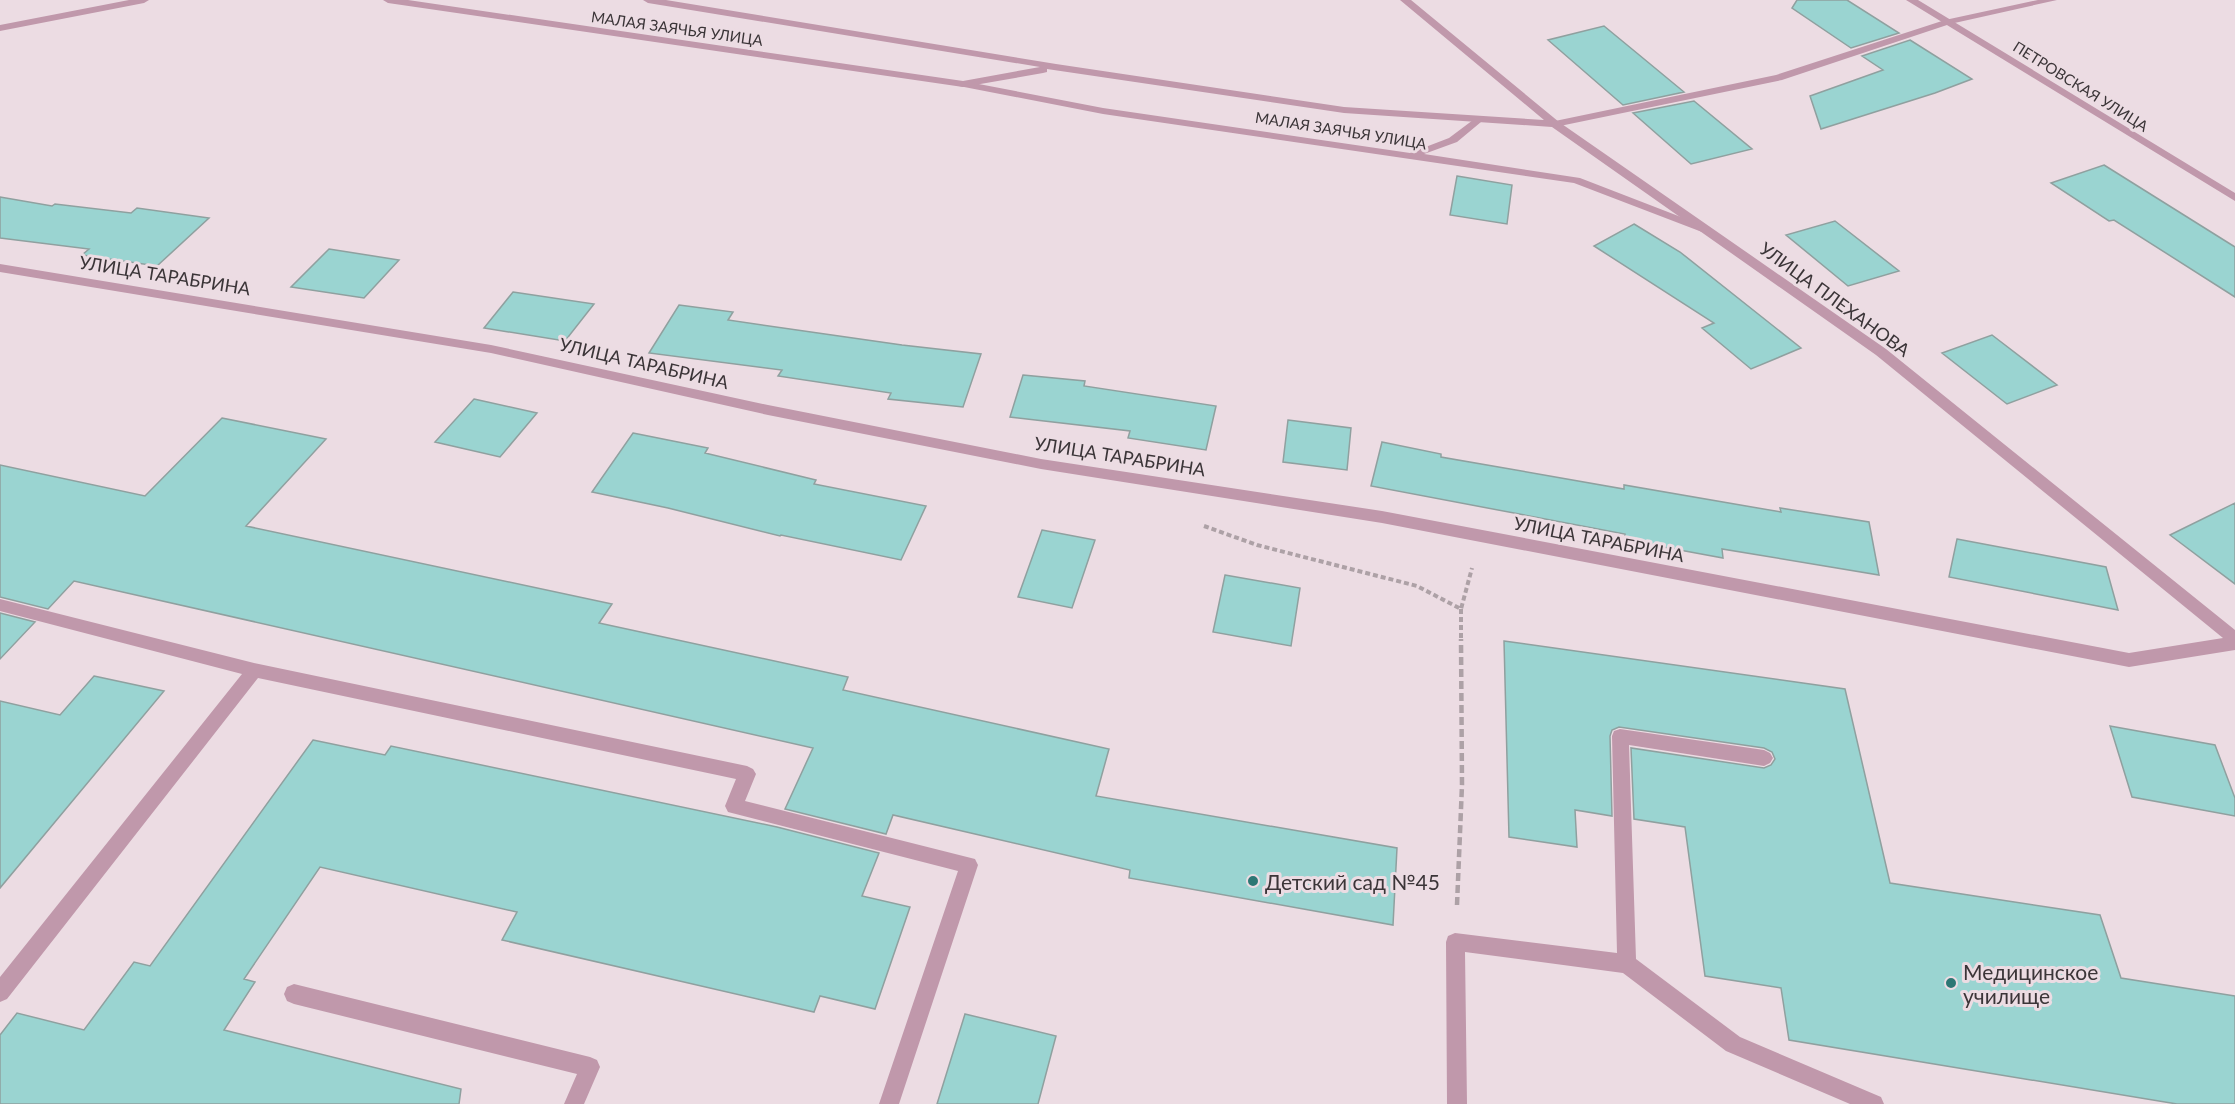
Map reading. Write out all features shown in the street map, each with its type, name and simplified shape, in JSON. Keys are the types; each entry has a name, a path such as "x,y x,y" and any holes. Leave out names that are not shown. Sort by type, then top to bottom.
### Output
{"street":[{"path":"0,28 144,0"},
{"name":"МАЛАЯ ЗАЯЧЬЯ УЛИЦА","path":"388,0 963,84 1103,111 1576,180 1709,230"},
{"name":"МАЛАЯ ЗАЯЧЬЯ УЛИЦА","path":"648,0 1056,68 1344,110 1555,124 1778,78 1948,22 2052,0"},
{"name":"УЛИЦА ПЛЕХАНОВА","path":"1405,0 1555,124 1881,352 2235,641"},
{"name":"ПЕТРОВСКАЯ УЛИЦА","path":"1911,0 2235,198"},
{"name":"МАЛАЯ ЗАЯЧЬЯ УЛИЦА","path":"963,84 1056,68"},
{"path":"1412,155 1453,140 1477,120"},
{"name":"УЛИЦА ТАРАБРИНА","path":"0,268 491,349 768,410 1041,464 1347,511 2129,660 2235,641"},
{"path":"0,605 254,670 747,774 734,806 969,865 888,1104"},
{"path":"0,992 254,670"},
{"path":"1627,964 1620,736 1764,758"},
{"path":"1457,1104 1455,942 1627,964 1733,1044 1874,1104"},
{"path":"294,994 590,1066 574,1104"}],"path":[{"path":"1203,525 1257,545 1417,586 1461,609"},
{"path":"1455,942 1462,785 1461,609 1480,536"}],"building":[{"path":"1797,0 1847,0 1899,33 1851,48 1792,8"},
{"path":"1604,26 1684,92 1623,105 1548,40"},
{"path":"1910,40 1972,79 1821,129 1810,96 1883,70 1862,56"},
{"path":"1694,101 1752,149 1691,164 1633,113"},
{"path":"2104,165 2235,247 2235,297 2051,183"},
{"path":"1457,176 1512,185 1507,224 1450,215"},
{"path":"0,197 52,206 55,204 131,213 137,208 209,218 157,266 82,255 89,249 0,238"},
{"path":"1835,221 1899,271 1848,286 1786,235"},
{"path":"1634,224 1680,252 1801,348 1751,369 1702,328 1714,323 1594,246"},
{"path":"329,249 399,260 364,298 291,287"},
{"path":"513,292 594,304 565,341 484,328"},
{"path":"679,305 733,312 728,320 981,354 963,407 888,399 891,393 778,376 782,370 649,353"},
{"path":"1992,335 2057,385 2007,404 1942,353"},
{"path":"1023,375 1085,381 1084,386 1216,406 1206,450 1128,438 1130,431 1010,417"},
{"path":"474,399 537,413 500,457 435,442"},
{"path":"222,418 326,439 246,526 612,604 599,623 848,677 843,690 1109,749 1096,796 1397,848 1393,925 1129,878 1130,870 893,815 886,834 785,809 813,748 74,581 48,609 0,597 0,465 145,496"},
{"path":"1288,420 1351,428 1347,470 1283,462"},
{"path":"633,433 708,448 705,453 816,480 814,484 926,506 901,560 780,536 592,492"},
{"path":"1382,442 1441,454 1441,457 1624,489 1624,485 1781,512 1780,508 1869,522 1879,575 1722,549 1723,558 1625,540 1625,534 1371,486"},
{"path":"2235,503 2235,584 2170,535"},
{"path":"1042,530 1095,540 1072,608 1018,597"},
{"path":"1957,539 2106,567 2118,610 1949,577"},
{"path":"1225,575 1300,588 1291,646 1213,632"},
{"path":"0,613 35,622 0,659"},
{"path":"1504,641 1845,689 1890,883 2100,915 2121,978 2235,996 2235,1104 2177,1104 1789,1040 1781,988 1705,976 1685,827 1634,819 1631,748 1764,768 1771,765 1775,759 1772,752 1764,748 1619,727 1612,730 1610,736 1612,816 1575,810 1577,847 1509,837"},
{"path":"94,676 164,691 0,888 0,701 60,715"},
{"path":"2110,726 2215,745 2235,798 2235,816 2132,797"},
{"path":"313,740 385,755 391,746 777,827 879,853 862,896 910,907 875,1009 820,996 814,1012 502,940 517,912 320,867 244,979 255,982 224,1030 461,1089 459,1104 0,1104 0,1035 17,1013 84,1030 134,962 150,966"},
{"path":"965,1014 1056,1036 1038,1104 937,1104"}],"place":[{"name":"Детский сад №45","path":"1253,881"},
{"name":"Медицинское училище","path":"1951,983"}]}
